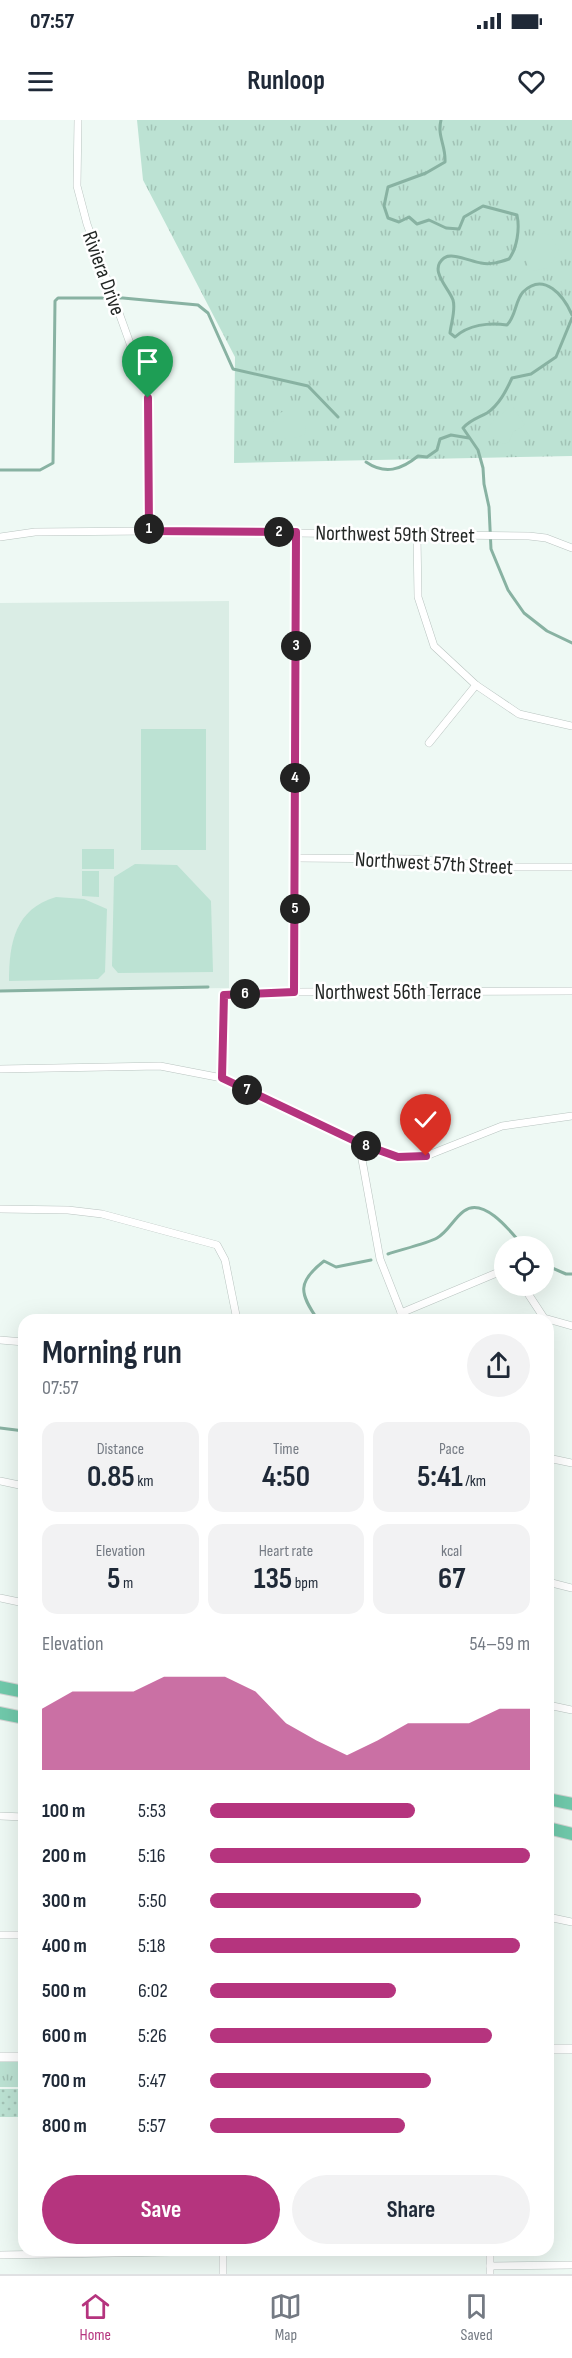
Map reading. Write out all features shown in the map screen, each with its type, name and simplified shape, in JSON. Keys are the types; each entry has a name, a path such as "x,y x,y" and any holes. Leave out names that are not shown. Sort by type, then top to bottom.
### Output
{"highway":[{"path":"0,1687 18,1691"},
{"path":"0,1713 18,1717"},
{"path":"554,1800 572,1804"},
{"path":"554,1829 572,1833"}],"street":[{"name":"Riviera Drive","path":"78,120 77,186 110,292 146,385 149,531"},
{"name":"Northwest 59th Street","path":"0,537 35,532 296,532 546,538 572,548"},
{"path":"294,992 296,532"},
{"path":"417,536 418,597 434,646 476,685 519,714 572,726"},
{"path":"429,743 476,685"},
{"name":"Northwest 57th Street","path":"295,858 412,859 504,867 572,867"},
{"name":"Northwest 56th Terrace","path":"222,1078 224,995 294,992 572,991"},
{"path":"0,1069 160,1066 222,1078 359,1143 398,1157 426,1156 502,1126 572,1116"},
{"path":"359,1143 380,1259 402,1314"},
{"path":"0,1209 68,1210 102,1214 217,1245 225,1260 236,1314"},
{"path":"407,1314 494,1274"},
{"path":"530,1296 541,1314"},
{"path":"554,1321 572,1326"},
{"path":"0,1340 18,1342"},
{"path":"554,1459 572,1463"},
{"path":"0,1481 18,1485"},
{"path":"554,1584 572,1588"},
{"path":"0,1598 18,1602"},
{"path":"554,1706 572,1710"},
{"path":"0,1816 18,1817"},
{"path":"554,1918 572,1922"},
{"path":"0,1935 18,1935"},
{"path":"554,2049 572,2049"},
{"path":"0,2057 18,2057"},
{"path":"0,2255 18,2255"},
{"path":"223,2256 223,2274"},
{"path":"490,2270 572,2265"}],"shaded area":[{"path":"229,601 229,988 0,991 0,603"}],"green space":[{"path":"137,120 572,120 572,456 234,463 235,357 143,180"},
{"path":"543,233 550,235 559,250 548,268 533,271 528,267 528,250"},
{"path":"513,407 525,425 513,432 509,442 504,444 488,433 497,417"},
{"path":"284,411 302,420 306,426 305,434 287,439 271,432 270,426"},
{"path":"141,729 206,729 206,850 141,850"},
{"path":"82,849 114,849 114,869 82,869"},
{"path":"135,864 177,865 211,901 213,972 118,973 112,966 114,877"},
{"path":"82,871 99,871 99,897 82,896"},
{"path":"56,897 84,899 107,909 105,972 98,979 9,981 13,941 17,929 31,910 42,902"},
{"path":"18,2061 18,2087 0,2087 0,2062"},
{"path":"0,2089 18,2089 18,2117 0,2117"}],"waterway":[{"path":"441,120 440,131 445,162 426,173 388,187 384,206 388,218 399,222 409,217 417,224 429,220 446,228 459,229 464,217 483,206 517,215 518,226 516,244 509,259 485,264 448,256 440,263 438,268 441,279 454,304 450,333 455,337 479,325 507,325 523,292 538,284 546,285 559,294 572,315"},
{"path":"0,470 40,470 53,463 55,301 58,298 123,298 198,305 208,313 233,369 308,386 338,417"},
{"path":"572,318 556,357 531,374 512,378 505,393 495,406 463,428 478,450 489,507 491,549 508,590 524,613 547,631 572,643"},
{"path":"366,462 380,469 393,469 405,465 418,456 427,457 437,450 440,439 451,435 469,438"},
{"path":"0,991 208,987"},
{"path":"388,1254 437,1238 460,1214 472,1208 480,1208 489,1212 515,1236"},
{"path":"314,1314 304,1295 304,1288 305,1282 315,1268 324,1261 336,1267 371,1260"},
{"path":"554,1269 572,1274"},
{"path":"0,1428 18,1430"}],"route":[{"path":"148,398 149,531 296,532 294,992 224,995 222,1078 359,1143 398,1157 426,1156"}]}
